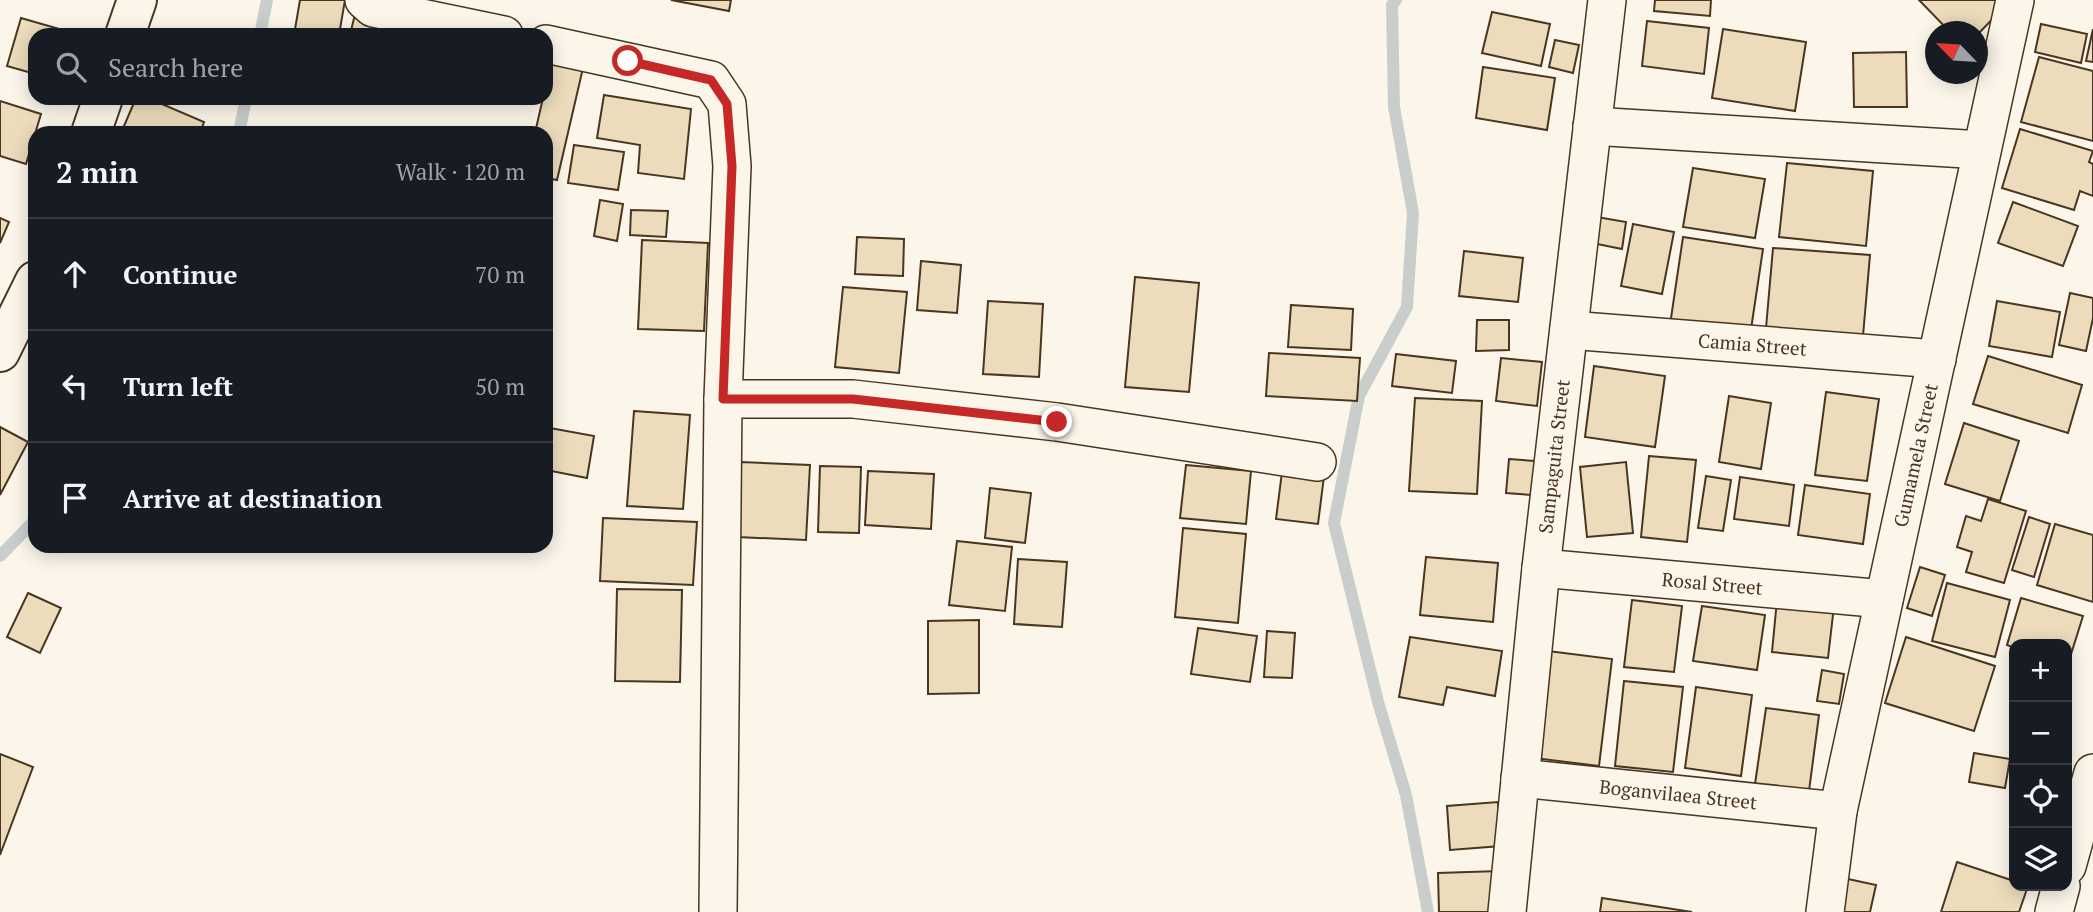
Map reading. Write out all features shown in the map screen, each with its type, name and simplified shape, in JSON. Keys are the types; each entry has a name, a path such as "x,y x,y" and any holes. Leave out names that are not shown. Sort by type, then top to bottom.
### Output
{"street":[{"path":"127,28 136,0"},
{"path":"364,0 373,8 470,28"},
{"name":"Sampaguita Street","path":"1507,912 1541,568 1607,0"},
{"name":"Gumamela Street","path":"1825,912 1838,811 2015,0"},
{"path":"553,46 711,80 727,104 732,166 723,399 718,912"},
{"path":"93,126 101,105"},
{"path":"1592,126 1982,150"},
{"path":"0,352 28,295"},
{"name":"Camia Street","path":"1569,330 1937,359"},
{"path":"723,399 867,401 1057,422 1317,462"},
{"name":"Rosal Street","path":"1541,568 1884,599"},
{"path":"2072,848 2093,773"},
{"name":"Boganvilaea Street","path":"1520,778 1838,811"},
{"path":"2054,912 2060,891"}],"building":[{"path":"300,0 345,0 340,28 295,28"},
{"path":"671,0 731,0 729,11"},
{"path":"1655,0 1711,0 1710,16 1654,11"},
{"path":"1919,0 2005,0 2008,3 1988,24 1988,21 1939,21"},
{"path":"1492,12 1550,24 1541,66 1482,53"},
{"path":"355,14 394,28 352,28"},
{"path":"21,18 56,28 28,28 28,72 7,66"},
{"path":"1647,21 1709,28 1704,74 1642,66"},
{"path":"2041,24 2087,34 2081,63 2035,52"},
{"path":"1723,29 1806,42 1795,111 1712,98"},
{"path":"2093,29 2093,62 2086,61"},
{"path":"1555,40 1579,45 1573,73 1549,67"},
{"path":"1906,52 1907,107 1854,107 1853,53"},
{"path":"2039,57 2093,71 2093,141 2021,122"},
{"path":"553,61 583,68 557,180 553,179 553,126 537,126 541,105 553,105"},
{"path":"1483,67 1555,78 1547,130 1476,118"},
{"path":"604,95 691,109 684,179 638,173 640,145 597,138"},
{"path":"0,101 41,114 37,126 28,126 26,164 0,156"},
{"path":"133,105 164,105 204,122 203,126 124,126"},
{"path":"2020,129 2093,151 2089,162 2093,164 2093,196 2080,191 2074,210 2002,188"},
{"path":"574,145 624,152 618,190 568,183"},
{"path":"1787,163 1873,171 1866,246 1779,237"},
{"path":"1693,168 1765,179 1755,238 1683,227"},
{"path":"600,200 623,204 617,241 594,236"},
{"path":"2013,202 2078,226 2063,266 1998,243"},
{"path":"631,210 668,211 666,237 630,235"},
{"path":"1597,217 1626,222 1622,249 1592,243"},
{"path":"0,218 9,222 0,243"},
{"path":"1633,224 1674,232 1662,294 1621,286"},
{"path":"857,237 904,239 903,276 855,274"},
{"path":"1683,237 1763,249 1750,336 1670,325"},
{"path":"642,240 708,243 704,331 638,329"},
{"path":"1773,248 1870,255 1863,336 1766,328"},
{"path":"1464,251 1523,258 1518,302 1459,296"},
{"path":"921,261 961,265 957,313 917,310"},
{"path":"1135,277 1199,283 1189,392 1125,387"},
{"path":"843,287 907,292 899,373 835,367"},
{"path":"2070,293 2093,298 2093,318 2086,351 2059,345"},
{"path":"988,301 1043,304 1039,377 983,374"},
{"path":"1997,301 2060,312 2052,357 1989,346"},
{"path":"1291,305 1353,309 1351,350 1288,347"},
{"path":"1477,320 1509,320 1509,350 1476,351"},
{"path":"1269,353 1360,358 1357,401 1266,396"},
{"path":"1396,354 1456,361 1452,393 1392,386"},
{"path":"1988,356 2082,385 2068,433 1973,404"},
{"path":"1501,358 1542,362 1537,406 1496,401"},
{"path":"1594,366 1665,376 1655,447 1585,437"},
{"path":"1826,392 1879,399 1867,481 1815,475"},
{"path":"1729,396 1771,403 1761,469 1719,462"},
{"path":"1415,398 1482,401 1477,494 1409,491"},
{"path":"634,411 690,415 683,509 627,506"},
{"path":"1964,423 2019,441 2000,501 1945,484"},
{"path":"0,427 28,442 0,495"},
{"path":"553,429 594,436 587,478 553,471"},
{"path":"1649,456 1696,460 1687,542 1641,537"},
{"path":"1509,459 1535,461 1532,495 1506,493"},
{"path":"741,462 810,465 806,540 737,537"},
{"path":"1626,462 1633,533 1587,537 1580,467"},
{"path":"1186,465 1251,471 1246,524 1180,518"},
{"path":"820,466 861,467 859,533 818,532"},
{"path":"868,471 934,474 931,529 865,525"},
{"path":"1282,472 1324,476 1318,524 1276,519"},
{"path":"1706,476 1731,480 1723,531 1698,528"},
{"path":"1740,477 1794,485 1789,526 1734,519"},
{"path":"1805,485 1870,494 1863,544 1798,535"},
{"path":"990,488 1031,493 1025,543 985,538"},
{"path":"1988,499 2026,511 2004,583 1966,572 1972,552 1957,547 1966,516 1981,521"},
{"path":"2029,517 2050,524 2034,577 2012,570"},
{"path":"603,518 697,522 693,585 600,581"},
{"path":"2055,524 2093,535 2093,602 2037,585"},
{"path":"1183,528 1246,534 1238,623 1175,617"},
{"path":"957,541 1012,547 1005,611 949,605"},
{"path":"1426,557 1498,563 1493,622 1420,615"},
{"path":"1018,559 1067,562 1062,627 1014,624"},
{"path":"1920,567 1945,575 1932,616 1907,608"},
{"path":"1947,583 2010,600 1995,657 1932,641"},
{"path":"617,589 682,590 680,682 615,681"},
{"path":"28,593 61,608 40,653 7,637"},
{"path":"2021,598 2083,616 2072,651 2072,639 2009,639 2009,646 2007,645"},
{"path":"1632,600 1682,606 1674,672 1624,667"},
{"path":"1777,600 1834,606 1828,658 1772,652"},
{"path":"1702,606 1765,615 1757,670 1693,661"},
{"path":"979,620 979,693 928,694 928,621"},
{"path":"1198,628 1257,636 1250,682 1191,674"},
{"path":"1267,631 1295,633 1292,678 1264,677"},
{"path":"1410,637 1502,651 1495,696 1447,687 1443,705 1399,697"},
{"path":"1906,637 1995,666 1974,731 1885,703"},
{"path":"1548,651 1612,659 1599,766 1534,758"},
{"path":"1822,670 1844,674 1839,704 1817,701"},
{"path":"1624,681 1683,687 1673,772 1615,766"},
{"path":"1696,687 1752,695 1741,776 1685,768"},
{"path":"1766,708 1819,715 1809,791 1755,784"},
{"path":"1974,753 2009,759 2005,788 1969,782"},
{"path":"0,754 33,767 0,855"},
{"path":"1498,802 1501,846 1450,850 1447,806"},
{"path":"1957,862 2009,879 2009,891 2026,891 2019,912 1941,912"},
{"path":"1499,871 1498,912 1439,912 1438,873"},
{"path":"1848,879 1876,885 1870,912 1841,912"},
{"path":"1602,898 1692,912 1600,912"}],"waterway":[{"path":"261,28 267,0"},
{"path":"1396,0 1392,5 1394,107 1413,213 1407,307 1359,396 1334,523 1378,702 1406,795 1428,912"},
{"path":"240,126 245,105"},
{"path":"0,556 28,527"}],"route":[{"path":"628,61 711,80 727,104 732,166 723,399 853,399 1057,422"}]}
